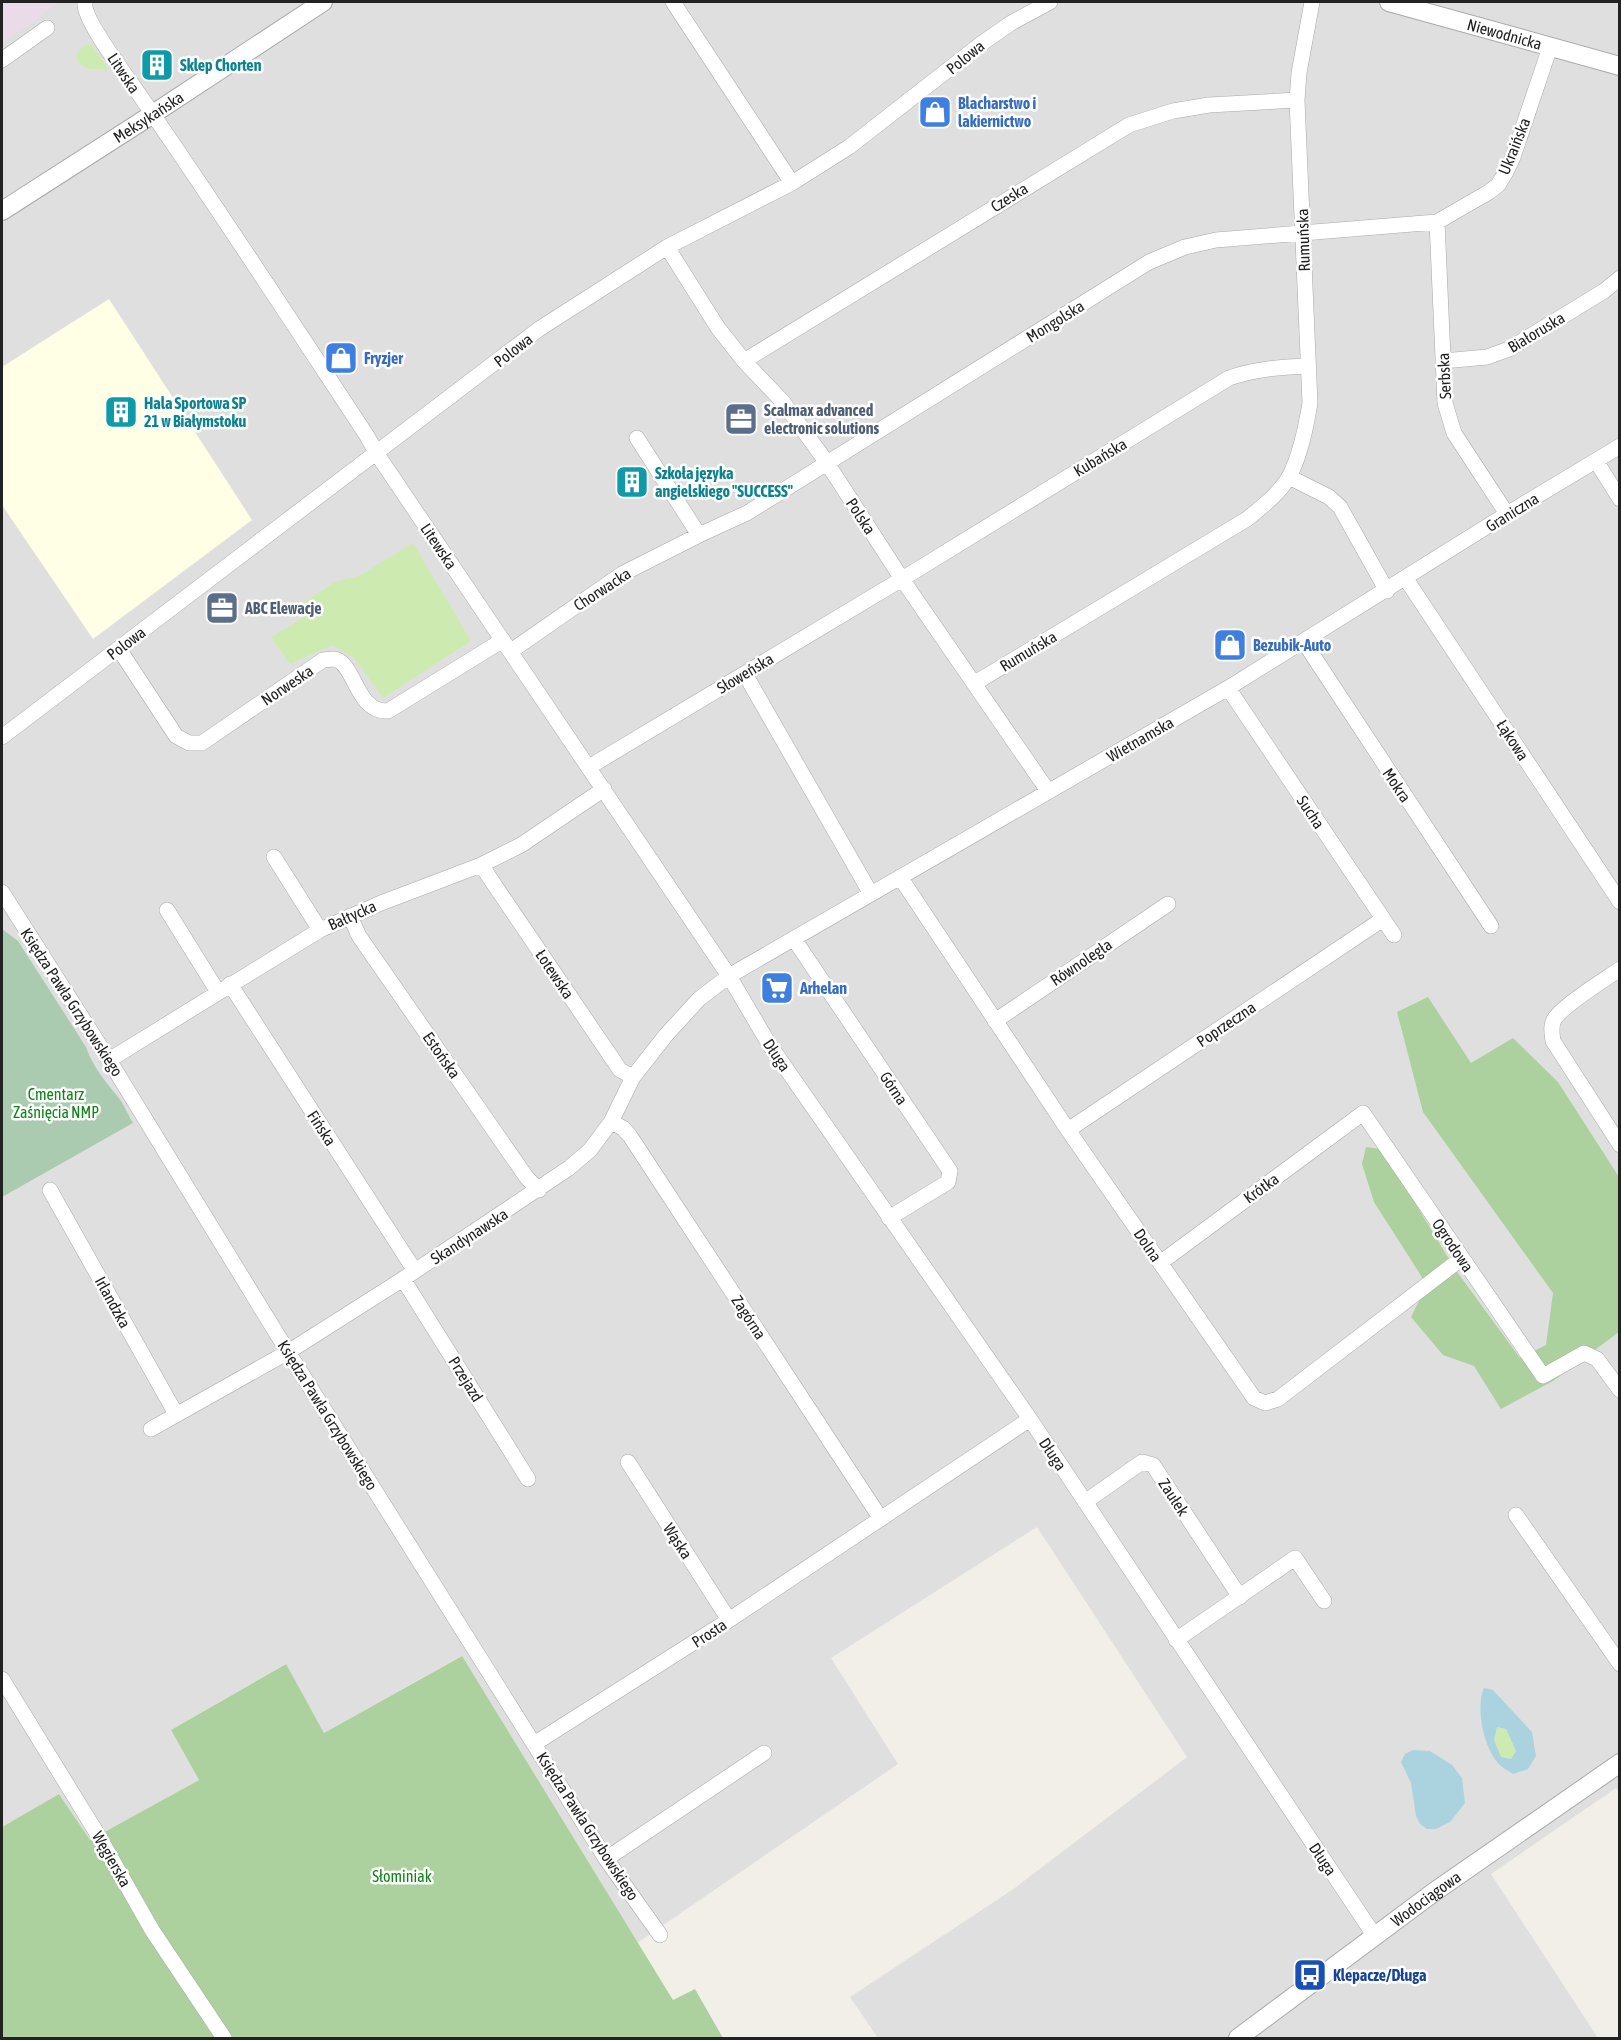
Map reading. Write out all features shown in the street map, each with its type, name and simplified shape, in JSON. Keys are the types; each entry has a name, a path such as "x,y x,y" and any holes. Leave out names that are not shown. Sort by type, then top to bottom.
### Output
{"street":[{"name":"Litwska","path":"85,2 84,8 96,32 153,114"},
{"name":"Meksykańska","path":"2,211 323,2"},
{"path":"673,2 792,183"},
{"name":"Polowa","path":"2,737 539,329 668,247 792,183 849,147 981,44 1011,23 1050,2"},
{"name":"Rumuńska","path":"975,683 1247,519 1265,504 1289,477 1306,428 1310,403 1297,100 1299,73 1312,2"},
{"name":"Niewodnicka","path":"1389,2 1620,66"},
{"path":"2,60 47,28"},
{"name":"Ukraińska","path":"1302,234 1437,222 1489,192 1498,185 1506,172 1550,47"},
{"name":"Czeska","path":"744,361 1129,125 1173,111 1209,105 1297,100"},
{"name":"Litewska","path":"153,114 377,454 729,976"},
{"name":"Serbska","path":"1437,222 1445,403 1454,433 1507,514"},
{"name":"Mongolska","path":"827,464 1149,262 1185,247 1216,240 1302,234"},
{"name":"Polska","path":"668,247 718,328 744,361 783,402 827,464 902,579 1048,791"},
{"name":"Białoruska","path":"1443,361 1487,357 1509,349 1604,291 1620,278"},
{"name":"Kubańska","path":"902,579 1229,378 1269,368 1308,366"},
{"path":"637,438 699,535"},
{"name":"Graniczna","path":"1406,579 1507,514 1620,446"},
{"path":"1596,461 1620,499"},
{"name":"Chorwacka","path":"507,646 622,574 747,513 827,464"},
{"path":"1289,477 1329,497 1340,507 1387,591"},
{"name":"Słoweńska","path":"589,767 902,579"},
{"name":"Wietnamska","path":"729,976 1228,688 1406,579"},
{"name":"Łąkowa","path":"1406,579 1620,902"},
{"name":"Mokra","path":"1304,642 1491,926"},
{"name":"Norweska","path":"119,649 176,736 189,743 202,743 323,660 334,658 342,663 369,706 380,711 388,711 507,646"},
{"path":"745,674 871,894"},
{"name":"Sucha","path":"1228,688 1394,935"},
{"name":"Bałtycka","path":"109,1060 320,930 399,895 481,865 521,845 604,789"},
{"path":"274,857 320,930"},
{"name":"Łotewska","path":"481,865 620,1070 633,1077"},
{"name":"Dolna","path":"900,877 1068,1130 1254,1398 1265,1403 1278,1399 1462,1258"},
{"name":"Księdza Pawła Grzybowskiego","path":"2,892 606,1859 660,1935"},
{"name":"Równoległa","path":"995,1021 1168,904"},
{"name":"Fińska","path":"167,910 224,988 409,1275"},
{"name":"Estońska","path":"351,916 359,936 527,1178 539,1190"},
{"name":"Poprzeczna","path":"1068,1130 1383,919"},
{"name":"Górna","path":"794,939 950,1172 948,1182 889,1218"},
{"path":"1620,969 1566,1007 1554,1019 1551,1028 1553,1041 1620,1145"},
{"name":"Skandynawska","path":"151,1430 288,1352 409,1275 539,1190 590,1150 611,1122 633,1077 666,1035 699,999 729,976"},
{"name":"Długa","path":"729,976 769,1044 1030,1419 1374,1935"},
{"name":"Ogrodowa","path":"1363,1113 1543,1376 1584,1353 1597,1359 1620,1390"},
{"name":"Krótka","path":"1160,1263 1363,1113"},
{"name":"Zagórna","path":"611,1122 630,1136 881,1519"},
{"name":"Irlandzka","path":"50,1190 176,1414"},
{"name":"Przejazd","path":"409,1275 528,1479"},
{"name":"Prosta","path":"534,1744 729,1620 1030,1419"},
{"name":"Wąska","path":"628,1462 729,1620"},
{"name":"Zaułek","path":"1085,1502 1142,1462 1153,1465 1240,1597"},
{"path":"1515,1515 1620,1664"},
{"path":"1176,1640 1295,1558 1324,1600"},
{"name":"Węgierska","path":"2,1679 98,1835 152,1930 224,2038"},
{"path":"606,1859 764,1753"},
{"name":"Wodociągowa","path":"1238,2038 1374,1935 1620,1763"}],"shaded area":[{"path":"2,2 58,2 2,43"},
{"path":"58,2 1619,2 1619,1792 1616,1788 1491,1874 1598,2038 878,2038 850,1997 1012,1890 1187,1757 1037,1527 831,1658 898,1764 637,1943 461,1656 324,1733 285,1664 171,1730 199,1780 90,1841 59,1794 2,1827 2,43"},
{"path":"109,299 252,520 93,639 2,505 2,367"}],"green space":[{"path":"91,44 109,70 90,69 80,64 78,53 83,47"},
{"path":"413,543 471,641 383,698 354,658 332,645 290,664 271,637 302,618 300,605 335,582 359,576"},
{"name":"Cmentarz Zaśnięcia NMP","path":"2,929 18,941 133,1123 2,1197"},
{"path":"1428,997 1471,1063 1513,1038 1558,1082 1619,1177 1619,1332 1553,1381 1501,1409 1474,1366 1443,1355 1411,1317 1427,1285 1374,1202 1362,1164 1366,1147 1380,1149 1455,1269 1520,1358 1546,1345 1553,1293 1423,1112 1397,1012"},
{"name":"Słominiak","path":"462,1656 673,2000 695,1989 723,2038 2,2038 2,1827 59,1794 90,1840 199,1780 171,1730 286,1664 324,1733"},
{"path":"1497,1727 1506,1729 1516,1752 1511,1759 1501,1757 1494,1740"}],"water":[{"path":"1484,1688 1493,1690 1532,1732 1536,1756 1528,1769 1513,1774 1495,1759 1483,1729 1481,1696","holes":["1497,1727 1506,1729 1516,1751 1511,1759 1501,1757 1494,1740"]},
{"path":"1413,1750 1430,1751 1452,1765 1462,1778 1465,1803 1450,1822 1436,1829 1427,1829 1420,1824 1416,1816 1411,1783 1401,1762 1405,1754"}],"place":[{"name":"Sklep Chorten","path":"157,65"},
{"name":"Blacharstwo i lakiernictwo","path":"935,112"},
{"name":"Fryzjer","path":"341,358"},
{"name":"Hala Sportowa SP 21 w Białymstoku","path":"121,412"},
{"name":"Scalmax advanced electronic solutions","path":"741,419"},
{"name":"Szkoła języka angielskiego \"SUCCESS\"","path":"632,482"},
{"name":"ABC Elewacje","path":"222,608"},
{"name":"Bezubik-Auto","path":"1230,645"},
{"name":"Arhelan","path":"777,988"},
{"name":"Klepacze/Długa","path":"1310,1975"}]}
